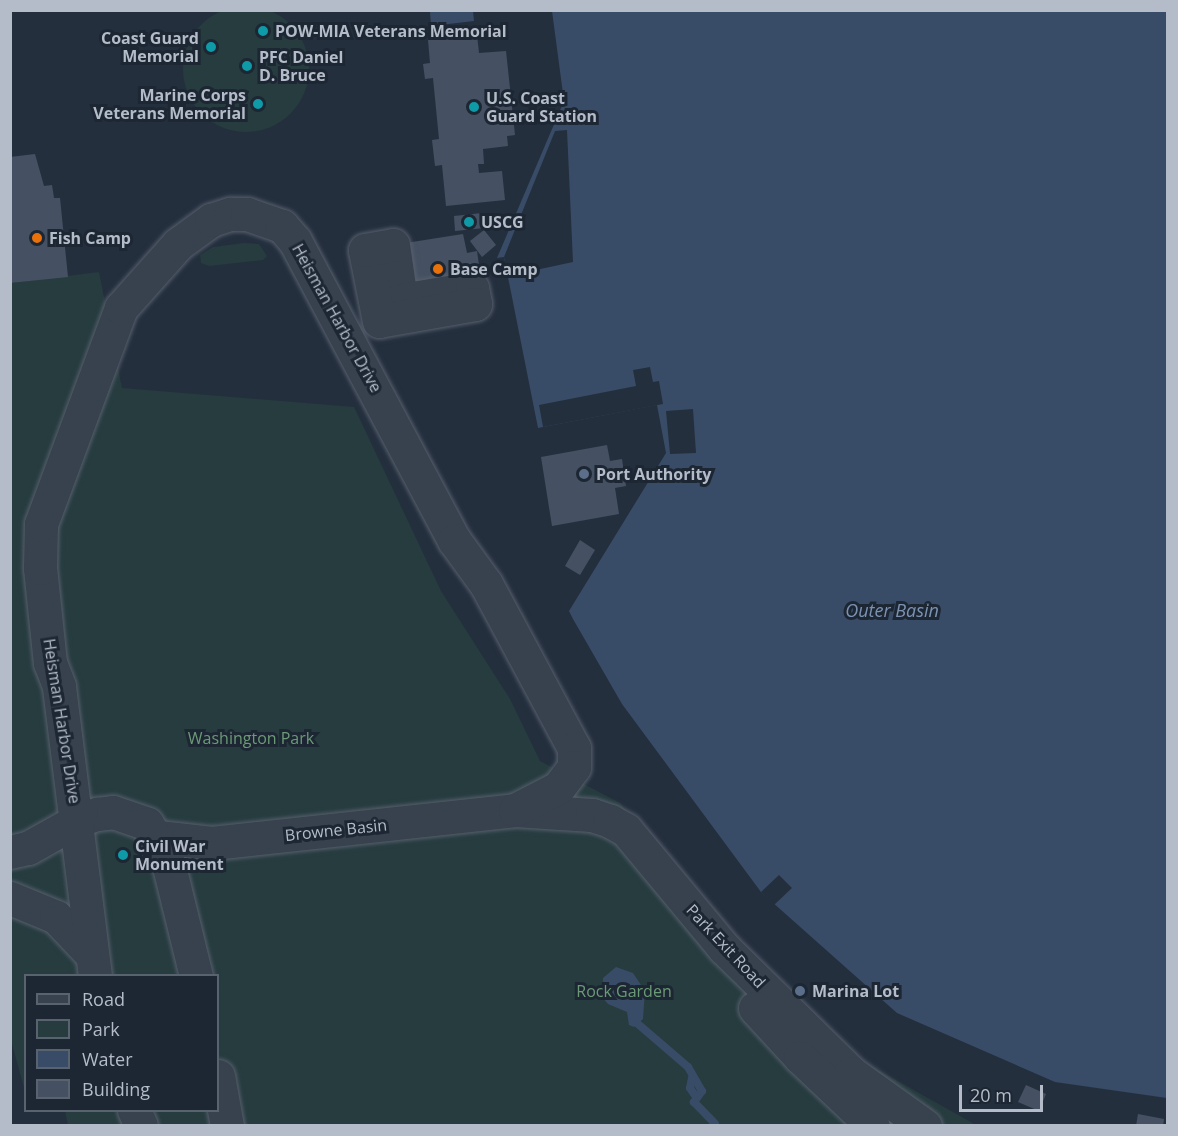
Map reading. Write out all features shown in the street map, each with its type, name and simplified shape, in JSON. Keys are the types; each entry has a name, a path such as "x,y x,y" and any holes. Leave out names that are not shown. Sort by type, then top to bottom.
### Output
{"street":[{"name":"Heisman Harbor Drive","path":"94,965 78,820 59,686 50,663 40,568 41,524 121,308 195,229 230,214 247,214 282,226 295,241 454,540 486,584 574,748 574,766 558,788 514,810"},
{"name":"Park Exit Road","path":"514,810 592,815 626,830 724,948 851,1073 926,1125"},
{"name":"Browne Basin","path":"158,837 212,843 514,810"},
{"path":"10,852 28,848 78,820 113,812 147,824 158,837 175,886 196,974"},
{"path":"578,814 800,1057 873,1125"},
{"path":"10,898 56,917 94,965"},
{"path":"219,1081 227,1125"}],"green space":[{"path":"246,6 270,11 290,25 304,45 309,69 304,93 290,113 270,127 246,132 222,127 202,113 188,93 183,69 188,45 202,25 222,11"},
{"path":"244,243 259,244 267,256 263,260 209,266 201,263 200,255 213,247"},
{"name":"Washington Park","path":"99,272 122,388 354,407 441,591 510,699 540,761 620,803 724,940 862,1061 976,1125 68,1125 65,1112 219,1112 219,974 24,974 24,1087 10,1037 10,283"}],"water":[{"path":"430,11 473,11 474,21 431,26"},
{"name":"Outer Basin","path":"552,11 1167,11 1167,1098 1055,1082 897,1013 761,892 622,704 573,619 569,611 666,453 657,405 538,428 504,257 497,258 564,101"},
{"path":"616,967 633,973 645,991 643,1019 634,1027 629,1025 627,1012 608,1004 602,997 603,978"}],"pier":[{"path":"567,130 573,262 508,276 504,257 555,131"},
{"path":"650,367 653,382 659,381 663,404 543,427 539,405 636,386 633,370"},
{"path":"693,409 696,453 670,454 666,411"},
{"path":"779,875 792,888 774,905 761,892"}],"building":[{"name":"U.S. Coast Guard Station","path":"477,35 479,53 506,51 515,135 507,136 508,146 483,149 484,164 478,164 479,173 502,171 505,200 446,206 442,165 435,166 432,140 439,139 433,78 425,79 423,64 430,63 428,40"},
{"name":"Fish Camp","path":"35,154 44,186 52,185 54,198 60,198 68,277 10,283 10,157"},
{"name":"USCG","path":"482,213 484,228 455,231 454,216"},
{"name":"USCG","path":"484,230 496,245 482,257 470,241"},
{"name":"Base Camp","path":"463,234 467,253 477,251 482,286 401,300 393,245"},
{"name":"Port Authority","path":"607,445 610,461 622,459 626,486 615,488 619,514 552,526 541,457"},
{"path":"580,540 595,550 580,575 565,566"},
{"path":"1026,1085 1046,1094 1039,1111 1018,1102"},
{"path":"1138,1114 1164,1119 1163,1126 1136,1126"}],"waterway":[{"path":"638,1024 688,1067 702,1091 694,1102 715,1124"},
{"path":"692,1078 690,1088 696,1097"}],"place":[{"name":"POW-MIA Veterans Memorial","path":"263,31"},
{"name":"Coast Guard Memorial","path":"211,47"},
{"name":"PFC Daniel D. Bruce","path":"247,66"},
{"name":"Marine Corps Veterans Memorial","path":"258,104"},
{"name":"U.S. Coast Guard Station","path":"474,107"},
{"name":"USCG","path":"469,222"},
{"name":"Fish Camp","path":"37,238"},
{"name":"Base Camp","path":"438,269"},
{"name":"Port Authority","path":"584,474"},
{"name":"Civil War Monument","path":"123,855"},
{"name":"Marina Lot","path":"800,991"}],"park label":[{"name":"Rock Garden","path":"624,991"}]}
